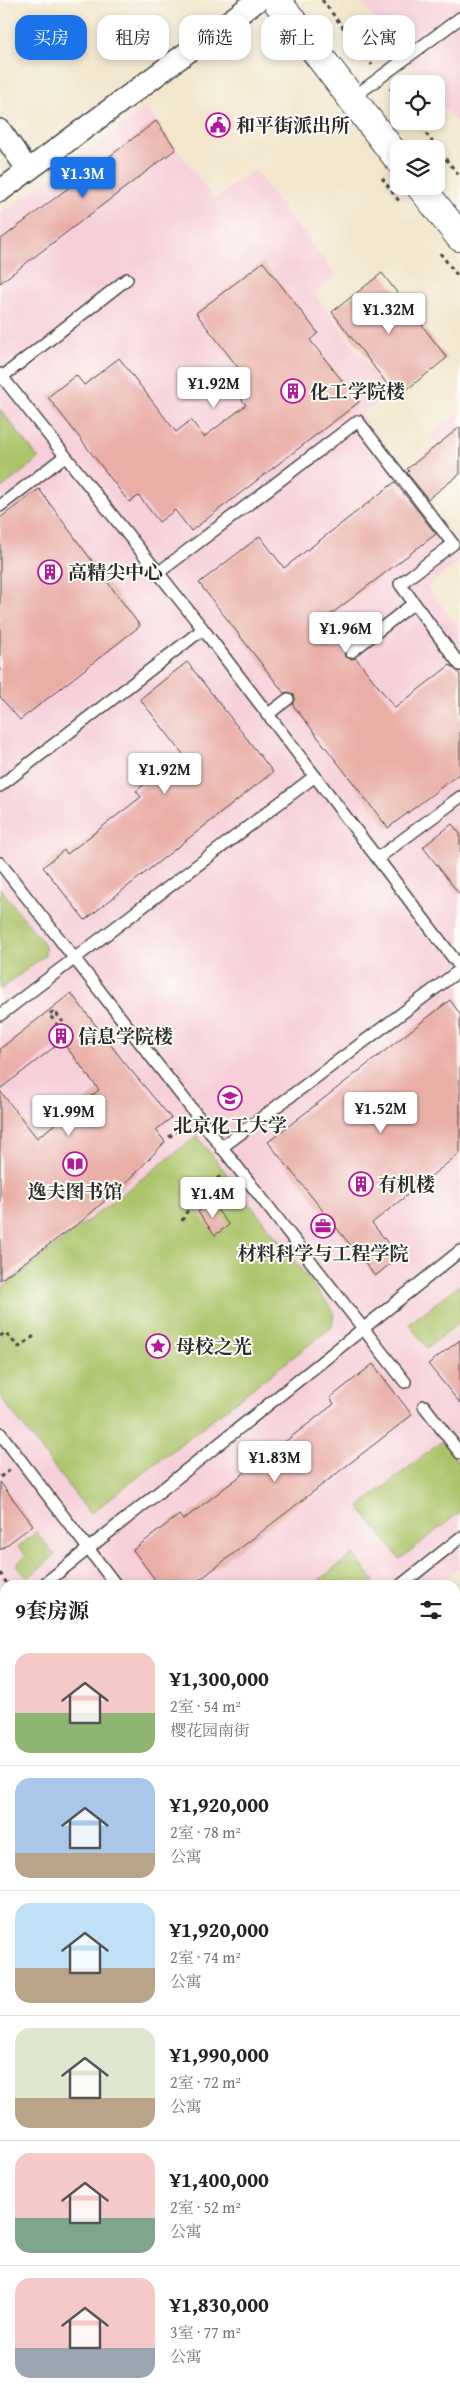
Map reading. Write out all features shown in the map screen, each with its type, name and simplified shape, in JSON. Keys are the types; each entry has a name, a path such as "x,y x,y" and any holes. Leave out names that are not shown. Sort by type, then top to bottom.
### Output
{"main road":[{"path":"276,0 390,149"},
{"path":"427,195 460,237"}],"street":[{"path":"0,191 258,0"},
{"path":"0,130 28,170"}],"lane":[{"path":"351,99 380,76 425,46 460,18"},
{"path":"127,279 1,375 202,629 378,858 460,969 221,1148"},
{"path":"158,573 358,421 453,544 400,584 460,665"},
{"path":"0,506 65,456"},
{"path":"352,652 414,603"},
{"path":"0,786 202,629"},
{"path":"267,715 288,699"},
{"path":"0,1016 315,776"},
{"path":"378,858 460,797"},
{"path":"0,863 405,1382"},
{"path":"49,1580 364,1330 460,1251"},
{"path":"424,1406 460,1453"},
{"path":"0,1433 112,1580"},
{"path":"407,1580 460,1538"}],"path":[{"path":"322,0 390,88"},
{"path":"423,130 460,177"},
{"path":"58,1026 49,1014 54,1011 63,1022"},
{"path":"204,1207 201,1202 237,1169"},
{"path":"182,1221 195,1196 237,1169"},
{"path":"0,1336 5,1333 19,1347 37,1334"}],"shaded area":[{"path":"359,0 460,0 460,127 445,109 445,75 418,75 406,60 415,60 415,15 371,15"},
{"name":"北京化工大学","path":"146,107 214,199 254,170 336,276 314,293 390,393 361,415 460,545 460,561 427,587 460,629 460,1567 443,1580 0,1580 0,215"},
{"path":"460,411 460,474 430,435"}],"green space":[{"path":"0,409 39,459 0,489"},
{"path":"0,888 45,945 45,955 0,990"},
{"path":"197,1136 334,1312 332,1327 90,1514 0,1396 0,1289"},
{"path":"460,1284 460,1322 427,1348 409,1324"},
{"path":"442,1441 460,1464 460,1512 400,1559 359,1507"},
{"path":"36,1532 55,1555 28,1578 16,1565 26,1556 18,1547"},
{"path":"353,1554 373,1580 319,1580"}],"building":[{"path":"156,121 176,149 0,283 0,240"},
{"name":"化工学院楼","path":"263,262 318,333 310,340 359,402 191,531 175,510 159,522 139,496 129,502 48,397 76,375 84,385 119,358 176,432 191,420 204,437 246,405 230,384 243,374 196,313"},
{"path":"382,273 447,358 397,397 332,312"},
{"path":"460,427 460,474 428,499 407,473 409,471 407,469"},
{"path":"395,482 436,534 326,618 347,646 344,653 345,657 356,658 395,708 450,665 458,672 460,675 460,773 388,828 293,705 294,694 284,693 199,583 260,536 284,568"},
{"name":"高精尖中心","path":"39,489 140,626 20,720 0,697 0,518"},
{"path":"187,662 273,772 85,920 43,867 64,850 67,854 141,797 136,791 183,754 140,699"},
{"path":"452,824 460,834 460,895 423,847"},
{"name":"逸夫图书馆","path":"71,993 123,1061 171,1118 156,1130 165,1142 132,1177 83,1220 0,1280 0,1091 37,1138 99,1090 62,1041 0,1089 0,1049"},
{"path":"450,1000 460,1014 460,1153 372,1223 399,1257 375,1276 268,1142"},
{"path":"211,1202 229,1225 215,1235 198,1212"},
{"path":"460,1340 460,1403 428,1364"},
{"path":"373,1364 412,1415 199,1580 155,1580 133,1550 179,1515 183,1520 334,1404 330,1398"},
{"path":"0,1482 33,1525 0,1550"}],"place":[{"name":"和平街派出所","path":"218,125"},
{"name":"化工学院楼","path":"293,391"},
{"name":"高精尖中心","path":"50,572"},
{"name":"信息学院楼","path":"61,1036"},
{"name":"北京化工大学","path":"230,1098"},
{"name":"逸夫图书馆","path":"75,1164"},
{"name":"有机楼","path":"361,1184"},
{"name":"材料科学与工程学院","path":"323,1226"},
{"name":"母校之光","path":"158,1346"}]}
